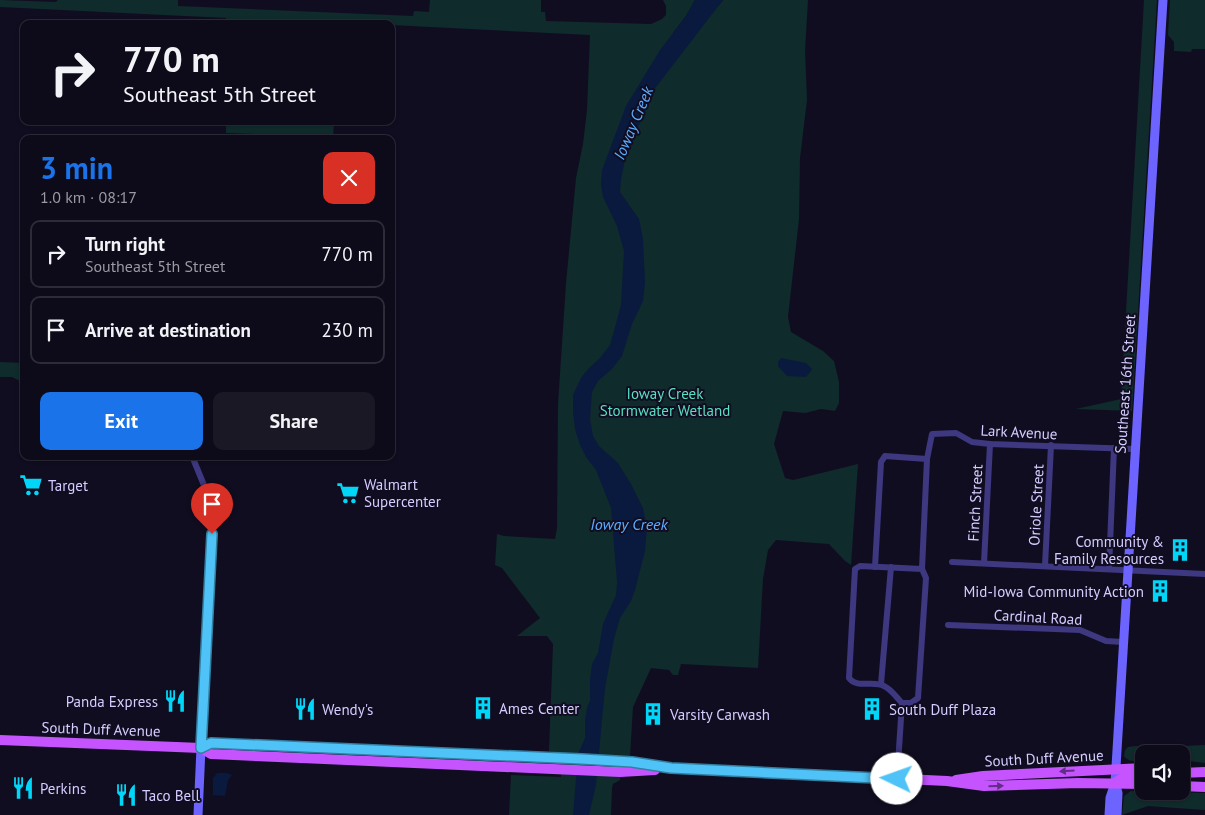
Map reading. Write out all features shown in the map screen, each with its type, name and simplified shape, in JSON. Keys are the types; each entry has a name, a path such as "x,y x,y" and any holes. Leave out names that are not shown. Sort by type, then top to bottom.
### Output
{"main road":[{"name":"Southeast 16th Street","path":"1115,783 1163,0"},
{"name":"South Duff Avenue","path":"0,740 201,748 211,754 620,772 671,768"},
{"name":"South Duff Avenue","path":"201,748 211,743 562,758 621,761 671,768 947,781 984,786 1135,784"},
{"path":"198,815 201,748"},
{"path":"1190,767 1205,767"},
{"name":"South Duff Avenue","path":"947,781 973,777 1135,768"},
{"path":"1190,773 1205,772"},
{"path":"1109,815 1110,798 1115,783 1124,777 1135,776"},
{"path":"1115,783 1118,793 1117,815"},
{"path":"1190,787 1205,788"}],"street":[{"name":"Lark Avenue","path":"927,459 932,434 956,433 972,442 990,444 1135,449"},
{"name":"Finch Street","path":"984,563 990,444"},
{"name":"Oriole Street","path":"1045,566 1051,445"},
{"path":"1109,570 1114,448"},
{"path":"875,567 881,462 885,456 927,459 922,569 926,578 918,698 912,703 902,703 886,686 881,684 857,684 849,678 856,569 860,566 875,567 891,568 922,569"},
{"path":"194,460 208,495 213,522 201,748"},
{"path":"952,562 1205,574"},
{"path":"881,684 891,568"},
{"name":"Cardinal Road","path":"948,625 1080,630 1106,641 1123,642"},
{"path":"897,779 902,703"}],"green space":[{"name":"Ioway Creek Stormwater Wetland","path":"0,0 56,2 58,0 178,0 178,6 413,16 414,11 429,12 430,0 541,0 541,12 545,12 546,21 651,24 666,15 666,6 663,0 695,0 673,33 717,7 723,0 808,0 805,51 807,100 800,158 799,219 788,317 791,332 823,351 834,361 839,382 839,403 835,411 821,409 805,413 783,411 774,444 785,478 793,480 858,464 851,565 829,544 776,540 768,550 763,579 758,668 681,664 678,675 673,675 669,670 651,668 633,707 630,756 621,756 620,780 613,784 612,788 611,815 509,815 511,775 561,777 562,753 549,751 553,644 547,636 517,636 540,618 502,568 495,565 497,534 555,539 557,528 558,404 566,283 576,178 587,110 590,35 395,25 395,20 226,20 226,18 0,7"},
{"path":"1144,0 1157,0 1132,411 1076,409 1121,399"},
{"path":"1170,0 1205,0 1205,49 1192,49 1191,52 1174,51 1174,42 1168,35"},
{"path":"226,125 334,125 333,135 226,133"},
{"path":"0,362 20,363 20,381 12,377 0,377"},
{"path":"1205,745 1205,763 1190,761 1190,746"},
{"path":"1135,746 1135,761 1130,761 1124,756 1125,750 1128,747"},
{"path":"1131,791 1135,791 1135,800 1190,800 1190,793 1205,793 1205,810 1148,806 1122,815 1124,796"}],"water":[{"name":"Ioway Creek","path":"695,0 723,0 653,91 625,159 621,180 620,192 639,219 643,239 645,283 643,301 632,324 622,356 612,369 598,381 592,392 590,419 593,436 599,446 618,463 631,484 643,508 647,527 645,551 635,590 631,601 620,618 614,639 605,688 596,785 589,815 573,815 578,754 585,738 585,721 590,701 592,664 598,653 603,624 616,595 617,582 611,508 596,470 580,445 575,429 573,412 573,395 581,378 610,345 621,305 624,251 617,226 603,197 601,185 602,170 626,106 660,50 686,16"},
{"path":"781,358 806,363 812,369 806,377 787,376 778,366"},
{"path":"217,773 232,775 228,780 225,796 213,795 213,778"}],"place":[{"name":"Target","path":"31,485"},
{"name":"Walmart Supercenter","path":"348,493"},
{"name":"Community & Family Resources","path":"1180,550"},
{"name":"Mid-Iowa Community Action","path":"1160,591"},
{"name":"Panda Express","path":"175,701"},
{"name":"Ames Center","path":"483,708"},
{"name":"Wendy's","path":"305,709"},
{"name":"South Duff Plaza","path":"872,709"},
{"name":"Varsity Carwash","path":"653,714"},
{"name":"Perkins","path":"23,788"},
{"name":"Taco Bell","path":"126,795"}],"route":[{"path":"212,534 201,748 211,743 504,755 621,761 671,768 897,779"}]}
